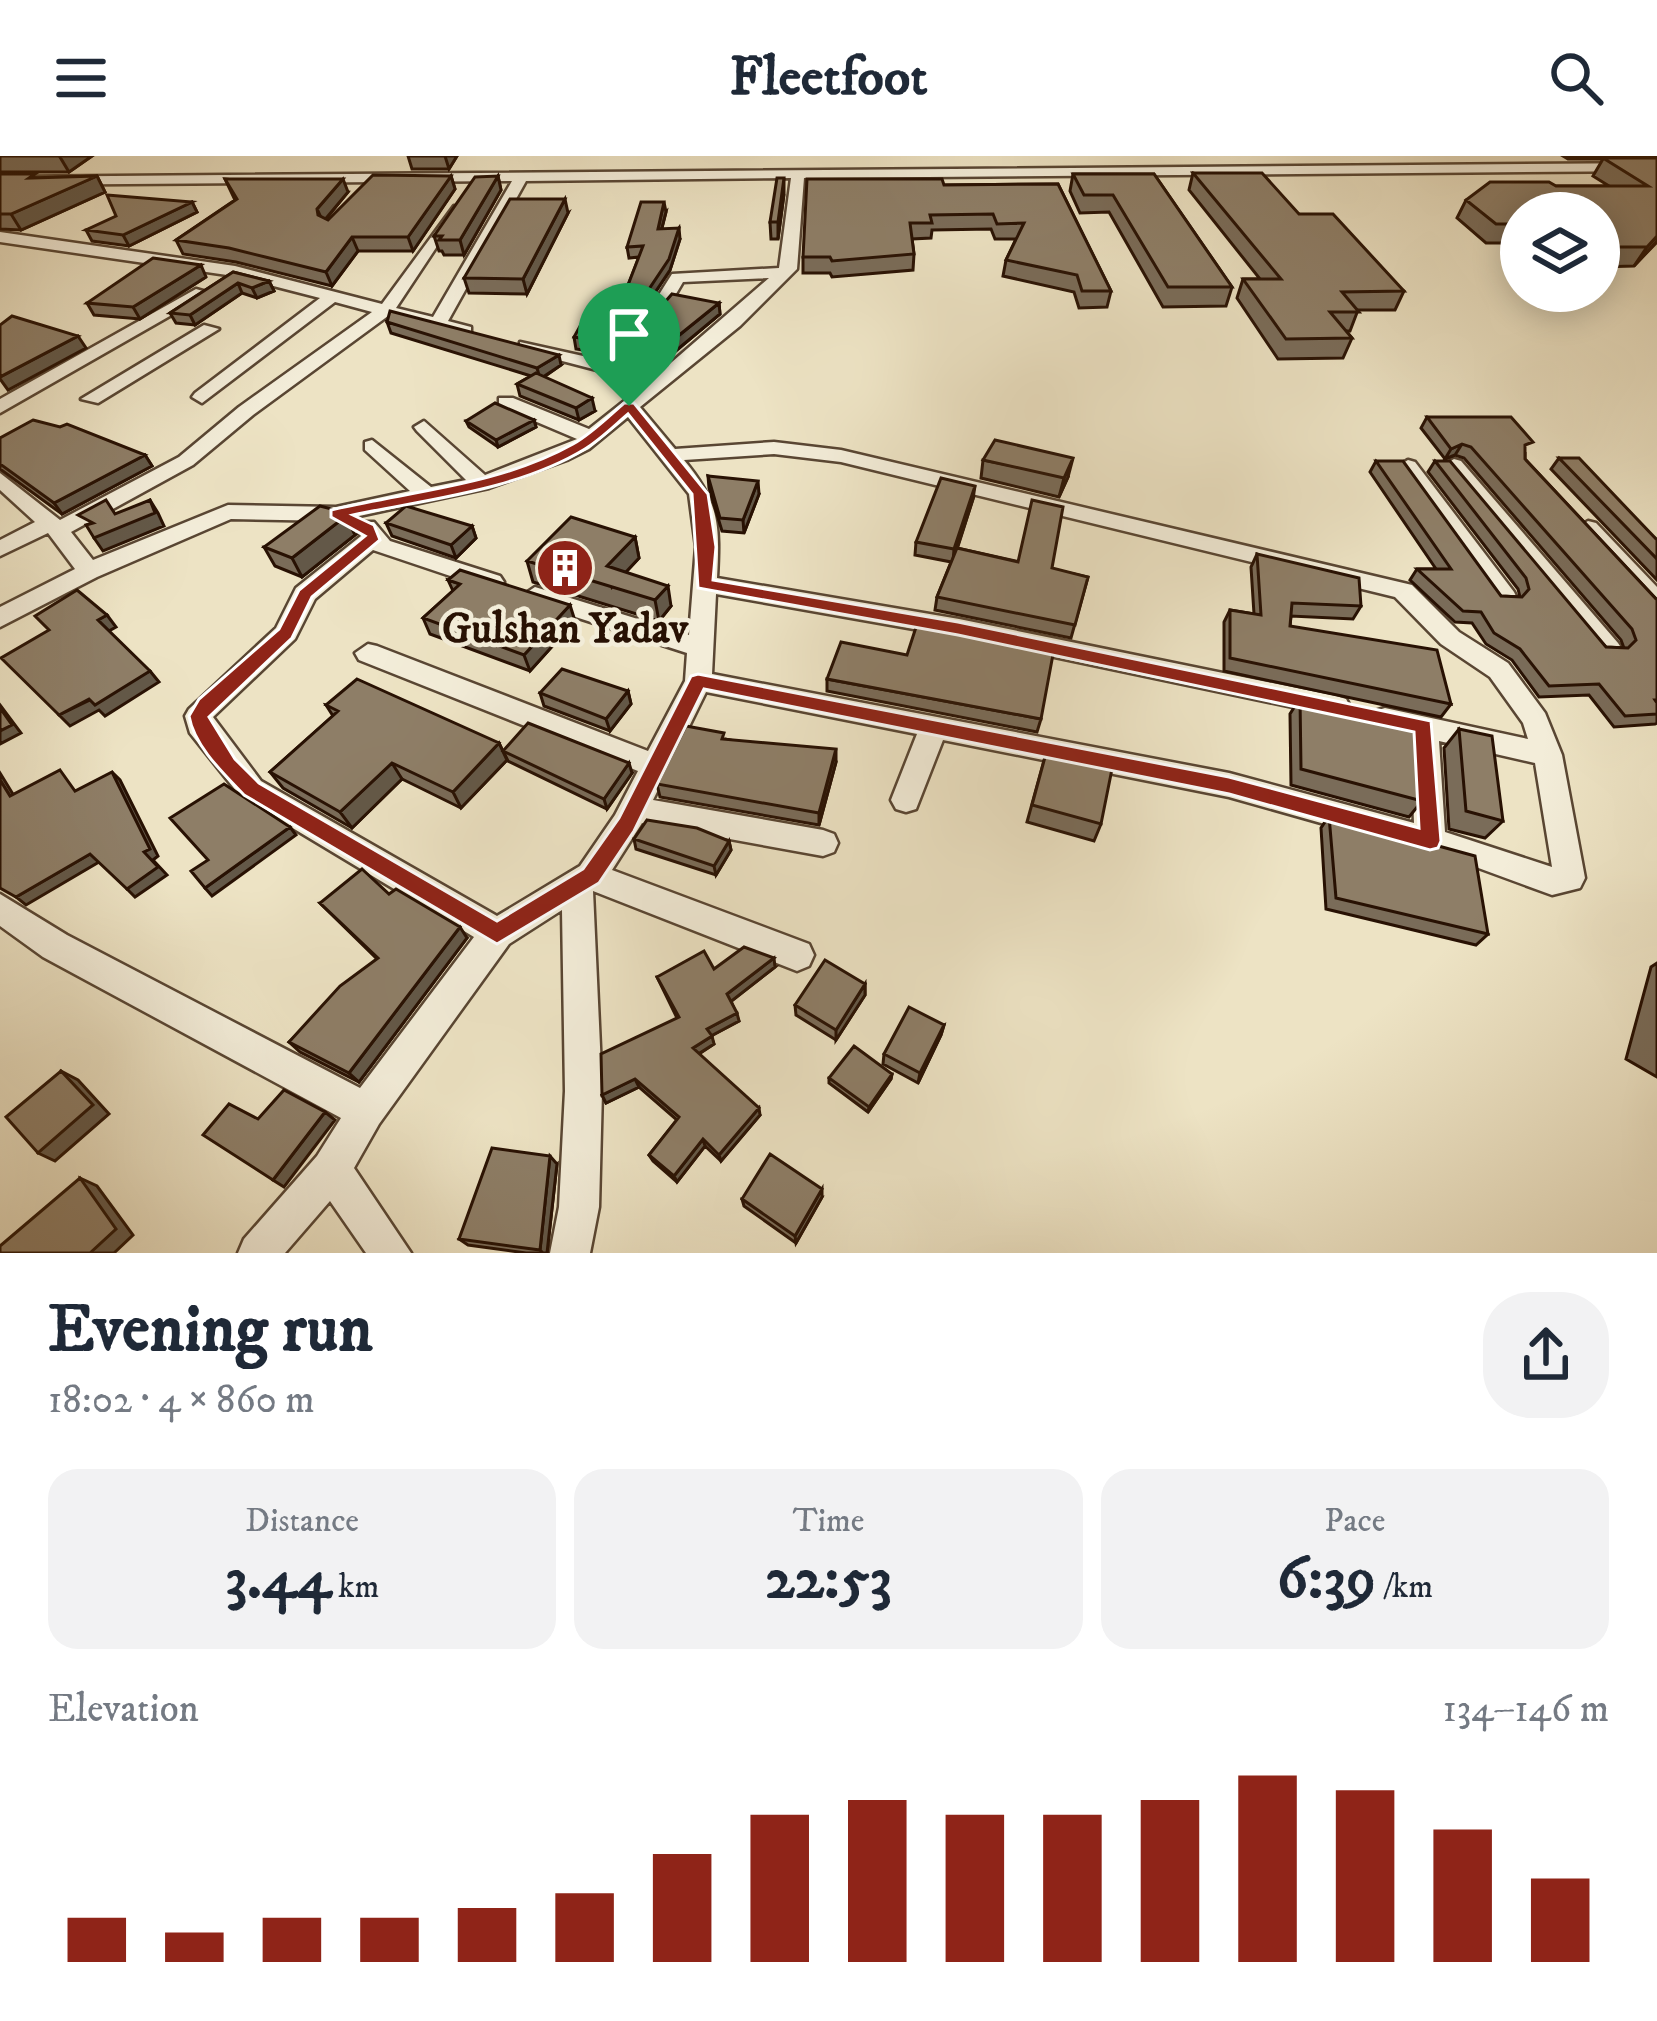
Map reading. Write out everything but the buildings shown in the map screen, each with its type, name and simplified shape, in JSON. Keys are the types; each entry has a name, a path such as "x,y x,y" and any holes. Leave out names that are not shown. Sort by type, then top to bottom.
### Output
{"street":[{"path":"0,181 1657,167"},
{"path":"0,617 89,571 228,512 336,514 481,483 560,456 591,437 734,322 784,273 794,256 798,174"},
{"path":"0,549 186,461 246,411 386,310 476,177"},
{"path":"438,324 521,177"},
{"path":"357,196 373,178"},
{"path":"0,237 236,271 479,334"},
{"path":"0,406 155,323 236,271"},
{"path":"605,367 657,312 678,277 784,273"},
{"path":"202,397 333,296"},
{"path":"91,398 210,329 155,323"},
{"path":"500,340 660,381"},
{"path":"506,402 591,437"},
{"path":"258,1253 331,1170 366,1111 497,934 584,882 634,809 698,681 707,547 700,494 629,406"},
{"path":"424,427 481,483"},
{"path":"372,446 426,494"},
{"path":"670,454 774,448 841,456 1403,591 1450,638 1499,670 1535,720 1548,755 1569,878 1552,881 1229,785 698,681"},
{"path":"1454,465 1609,649"},
{"path":"1408,466 1505,598"},
{"path":"0,478 54,526 89,571"},
{"path":"336,514 368,529 382,546 702,648"},
{"path":"1576,515 1657,602"},
{"path":"374,537 305,594 286,633 206,704 200,726 251,789 497,934"},
{"path":"704,584 958,628 1548,755"},
{"path":"368,652 655,766"},
{"path":"906,800 934,725"},
{"path":"1424,727 1430,841"},
{"path":"634,809 823,843"},
{"path":"584,882 797,955"},
{"path":"570,1253 578,1221 585,1099 584,882"},
{"path":"0,885 5,897 0,908 55,946 366,1111"},
{"path":"331,1170 391,1253"}],"place":[{"name":"Gulshan Yadav","path":"565,568"}],"route":[{"path":"629,406 700,494 707,547 704,584 958,628 1424,727 1430,841 1229,785 698,681 626,824 591,876 497,934 251,789 228,765 200,726 199,716 206,704 286,633 298,601 374,537 368,529 336,514 481,483 560,456 582,445 629,406"}]}
